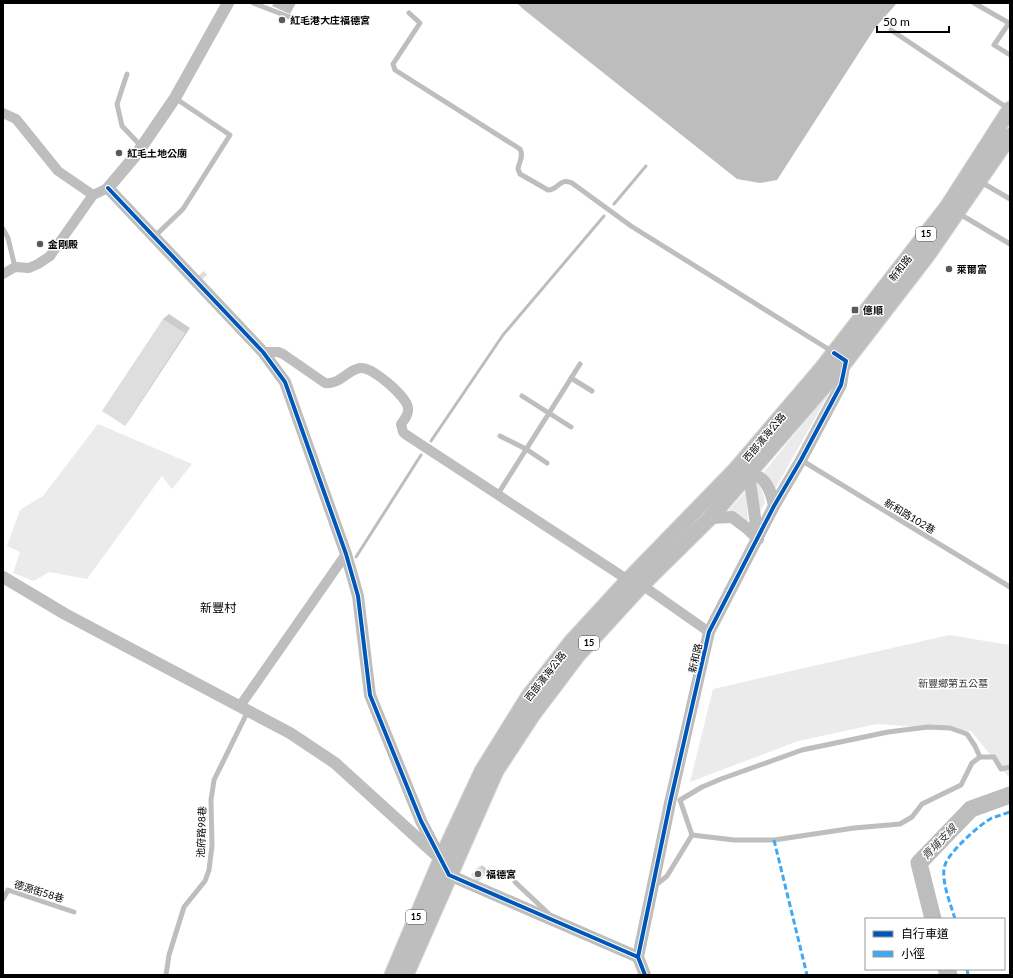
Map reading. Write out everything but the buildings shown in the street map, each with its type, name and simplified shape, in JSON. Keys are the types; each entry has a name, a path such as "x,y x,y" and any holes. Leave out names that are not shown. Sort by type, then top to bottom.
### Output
{"main road":[{"name":"新和路","path":"840,357 927,256 1010,110"},
{"name":"新和路","path":"952,210 980,181 1008,142"},
{"name":"西部濱海公路","path":"406,975 496,771 532,716 635,582 710,518 742,472 752,451 840,357"},
{"name":"西部濱海公路","path":"392,975 441,859 482,771 528,697 571,642 635,582 742,472 840,357"}],"street":[{"path":"3,274 15,267 29,268 50,256 93,195 108,188 136,155 175,98 228,3"},
{"path":"3,113 16,119 58,171 93,195"},
{"path":"108,188 263,352 285,382 346,554 358,596 370,695 421,821 449,875 638,956 645,975"},
{"path":"263,352 278,352 325,383 332,384 360,368 374,372 384,379 406,401 408,415 401,424 403,432 635,582 709,632"},
{"name":"新和路","path":"638,956 652,888 675,802 709,632 774,506 801,460 841,385 840,357"},
{"path":"742,472 759,478 767,485 772,496 774,506"},
{"path":"742,472 758,539"},
{"path":"710,518 732,517 758,539"},
{"path":"244,708 346,554"},
{"path":"3,577 65,614 290,733 335,763 441,859"}],"lane":[{"path":"253,3 300,21"},
{"path":"974,3 1009,23 994,45 1010,54"},
{"path":"409,13 420,23 398,54 393,64 395,70 520,149 522,155 518,167 520,174 548,190 554,189 561,182 565,181 572,183 631,226 840,357"},
{"path":"891,30 1010,110"},
{"path":"127,74 117,104 122,126 142,147"},
{"path":"154,237 183,209 230,135 175,98"},
{"path":"980,181 1010,199"},
{"path":"952,210 1010,244"},
{"path":"3,229 8,238 15,267"},
{"path":"498,494 580,364"},
{"path":"571,378 592,391"},
{"path":"522,396 571,427"},
{"path":"500,436 526,449 547,463"},
{"name":"新和路102巷","path":"801,460 1010,587"},
{"name":"池府路98巷","path":"166,975 169,955 184,906 205,881 209,870 212,846 211,800 214,780 244,708"},
{"path":"692,835 675,802 702,787 721,779 802,750 888,732 928,726 950,728 967,734 980,757"},
{"path":"692,835 734,840 774,840 854,828 900,824 912,817 922,804 961,785 972,762 980,757 994,757 1001,769 1010,767"},
{"path":"652,888 667,876 692,835"},
{"path":"515,882 557,922"},
{"name":"德源街58巷","path":"3,899 8,890 74,912"}],"green space":[{"path":"832,388 774,491 764,472"},
{"path":"98,424 192,464 172,489 162,476 87,579 49,572 34,581 13,573 20,552 7,546 20,510 43,496"},
{"path":"754,481 762,491 765,503 758,516"},
{"path":"746,491 748,521 737,514 728,511"},
{"name":"新豐鄉第五公墓","path":"949,635 1010,645 1010,779 971,731 877,724 798,741 690,782 713,689"}],"shaded area":[{"path":"274,3 296,3 290,14 272,6"},
{"path":"517,3 897,3 875,28 777,180 760,183 737,179"}],"waterway":[{"path":"614,204 646,166"},
{"path":"431,441 503,335 604,216"},
{"path":"356,557 421,455"},
{"name":"青埔支線","path":"933,918 919,863 971,809 1010,795"},
{"name":"青埔支線","path":"946,970 949,975"}],"marked path":[{"path":"955,918 944,877 945,865 948,859 958,846 980,826 992,818 1010,812"},
{"path":"774,840 807,975"},
{"path":"967,970 968,975"}],"cycle path":[{"path":"108,188 263,352 285,382 346,554 358,596 370,695 421,821 449,875 638,957"},
{"path":"645,975 638,957 670,803 709,632 774,506 801,460 841,385 846,361 834,353"}],"place":[{"name":"紅毛港大庄福德宮","path":"282,20"},
{"name":"紅毛土地公廟","path":"119,153"},
{"name":"金剛殿","path":"40,244"},
{"name":"萊爾富","path":"949,269"},
{"name":"億順","path":"855,310"},
{"name":"福德宮","path":"478,874"}],"district":[{"name":"新豐村","path":"218,608"}]}
